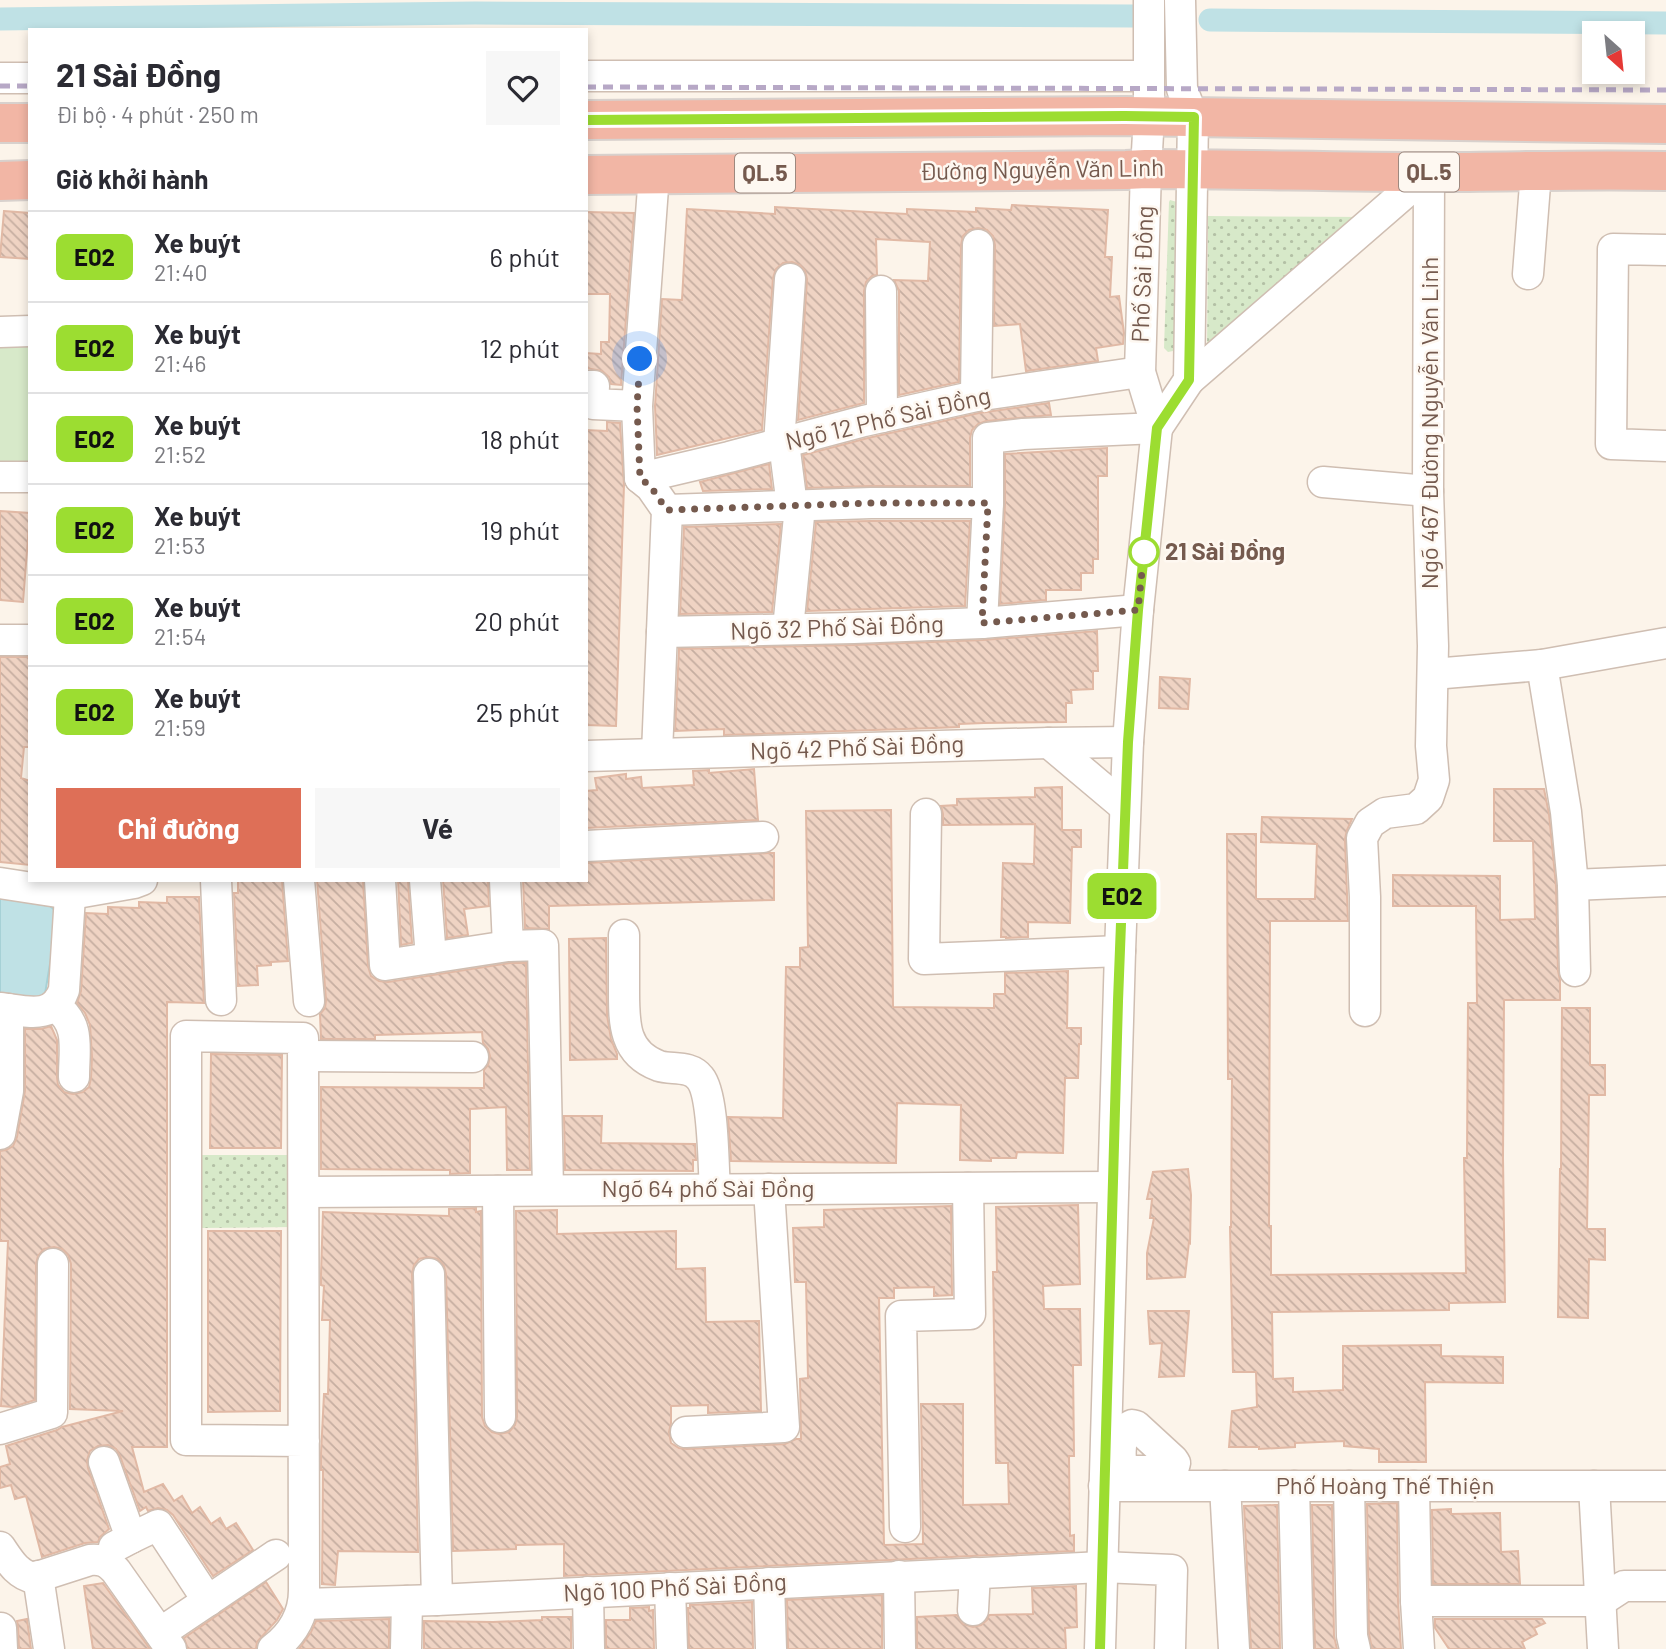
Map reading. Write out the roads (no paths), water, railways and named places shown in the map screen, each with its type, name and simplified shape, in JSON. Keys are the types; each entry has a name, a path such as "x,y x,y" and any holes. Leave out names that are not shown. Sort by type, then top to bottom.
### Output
{"highway":[{"name":"QL.5","path":"588,120 1149,116 1666,124"},
{"path":"0,123 28,123"},
{"path":"1583,169 1586,123"},
{"name":"Đường Nguyễn Văn Linh","path":"588,175 1146,169 1666,171"},
{"path":"0,181 28,180"}],"street":[{"name":"Phố Sài Đồng","path":"1100,1649 1102,1567 1115,1479 1107,1390 1128,742 1138,610 1157,428 1140,372 1149,116 1149,0"},
{"path":"1180,0 1182,89 1194,117"},
{"path":"702,119 704,75"},
{"path":"588,76 1149,76"},
{"path":"0,78 28,78"},
{"name":"Phố Sài Đồng","path":"1157,428 1189,380 1194,117"},
{"path":"1189,380 1429,172"},
{"name":"Ngõ 467 Đường Nguyễn Văn Linh","path":"1365,1011 1362,838 1370,823 1385,813 1416,809 1428,797 1434,780 1431,746 1433,674 1428,491 1429,172"},
{"path":"1528,274 1536,172"},
{"path":"654,174 637,406 640,478 651,487 667,510 657,753"},
{"path":"978,245 981,395 988,438 988,503 982,623"},
{"path":"1666,250 1613,249 1611,444 1666,446"},
{"path":"788,629 796,506 782,443 790,279"},
{"path":"881,291 882,417"},
{"path":"0,332 28,331"},
{"name":"Ngõ 12 Phố Sài Đồng","path":"640,478 981,395 1140,372"},
{"path":"588,386 594,386 593,404 637,406"},
{"path":"988,438 1157,428"},
{"path":"0,477 28,477"},
{"path":"1323,482 1428,491"},
{"path":"667,510 871,503 988,503"},
{"name":"Ngõ 32 Phố Sài Đồng","path":"662,632 982,623 1138,610"},
{"path":"0,640 28,640"},
{"path":"1433,674 1542,665 1666,643"},
{"path":"1542,665 1566,812 1573,885 1575,971"},
{"name":"Ngõ 42 Phố Sài Đồng","path":"588,756 1128,742"},
{"path":"1049,743 1125,807"},
{"path":"926,814 924,959 1120,951"},
{"path":"588,846 763,837"},
{"path":"1573,885 1666,881"},
{"path":"0,883 71,887 137,882"},
{"path":"216,882 221,1000"},
{"path":"299,882 309,1001"},
{"path":"380,882 385,965 508,946 543,945 548,1190"},
{"path":"425,882 431,958"},
{"path":"505,882 508,946"},
{"path":"0,1134 8,1091 4,1009 36,1013 55,1006 61,999 64,990 71,887"},
{"path":"624,935 625,1029 636,1051 644,1058 659,1066 689,1070 701,1080 710,1114 715,1189"},
{"path":"55,1006 71,1023 74,1035 74,1077"},
{"path":"274,1649 290,1633 304,1604 304,1441 304,1192 304,1056 303,1038 186,1036 186,1440 304,1441"},
{"path":"304,1056 473,1057"},
{"name":"Ngõ 64 phố Sài Đồng","path":"304,1192 1113,1187"},
{"path":"905,1527 901,1316 970,1314 968,1188"},
{"path":"686,1432 783,1427 769,1189"},
{"path":"498,1191 500,1418"},
{"path":"0,1429 52,1413 53,1264"},
{"path":"429,1274 437,1600"},
{"path":"1107,1390 1154,1433 1224,1486 1234,1649"},
{"path":"104,1462 131,1538"},
{"name":"Phố Hoàng Thế Thiện","path":"1115,1479 1224,1486 1666,1486"},
{"path":"1294,1486 1298,1649"},
{"path":"1349,1486 1352,1636 1355,1649"},
{"path":"1414,1486 1419,1649"},
{"path":"1594,1486 1603,1649"},
{"path":"103,1561 113,1548 158,1525 208,1601"},
{"path":"0,1547 16,1570 27,1577 90,1560 103,1561 111,1566 166,1641 208,1601 276,1555"},
{"name":"Ngõ 100 Phố Sài Đồng","path":"304,1604 437,1600 1102,1567 1172,1570 1170,1649"},
{"path":"973,1610 975,1573"},
{"path":"38,1576 49,1649"},
{"path":"899,1576 900,1649"},
{"path":"769,1583 771,1649"},
{"path":"1416,1601 1601,1601 1624,1586 1666,1586"},
{"path":"670,1588 672,1649"},
{"path":"588,1592 589,1649"},
{"path":"406,1649 407,1601"},
{"path":"1,1628 2,1649"}],"water":[{"path":"0,898 50,906 57,912 43,997 0,998"}],"waterway":[{"path":"0,19 475,13 1134,16"},
{"path":"1210,20 1666,23"}],"railway":[{"path":"0,86 28,86"},
{"path":"588,87 1666,90"}],"place":[{"name":"21 Sài Đồng","path":"1144,552"}]}
